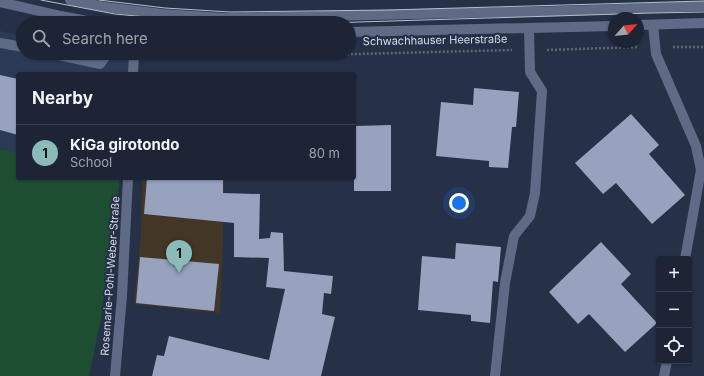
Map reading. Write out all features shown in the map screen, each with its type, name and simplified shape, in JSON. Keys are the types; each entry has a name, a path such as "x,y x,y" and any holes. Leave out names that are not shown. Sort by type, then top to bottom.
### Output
{"main road":[{"path":"70,0 105,7 193,16"},
{"path":"0,2 61,16"},
{"path":"321,16 564,11 704,6"},
{"path":"644,25 704,23"},
{"path":"653,25 656,54 696,146 701,170 686,256"},
{"name":"Schwachhauser Heerstraße","path":"356,32 608,26"},
{"path":"495,376 505,283 514,236 530,216 535,193 542,91 530,72 529,28"},
{"path":"0,43 16,46"},
{"path":"82,60 100,64 103,60"},
{"path":"133,72 134,60"},
{"name":"Rosemarie-Pohl-Weber-Straße","path":"115,376 122,296 128,180"},
{"path":"664,376 666,364"}],"path":[{"name":"Schwachhauser Heerstraße","path":"356,54 704,47"}],"shaded area":[{"path":"0,31 16,34 16,60 129,60 128,72 16,72 16,153 0,149"},
{"path":"142,180 224,180 220,313 134,304 141,233"}],"green space":[{"path":"0,149 16,153 16,180 120,180 101,319 89,376 0,376"}],"building":[{"path":"0,75 16,79 16,134 0,130"},
{"path":"474,88 519,92 516,127 512,127 508,168 489,167 489,161 436,156 441,102 473,105"},
{"path":"631,114 659,145 649,154 685,195 652,224 616,183 603,194 575,163"},
{"path":"391,125 391,191 354,191 354,180 356,180 356,126"},
{"path":"147,180 223,180 223,193 260,194 259,239 270,238 271,232 283,233 284,271 333,276 331,294 324,293 322,314 335,317 321,376 152,376 157,355 164,356 169,336 269,360 285,289 266,287 269,258 234,257 234,223 144,214"},
{"path":"601,242 631,274 621,284 656,322 656,324 625,352 589,314 578,324 549,292"},
{"path":"456,243 501,247 498,282 493,281 490,323 471,321 471,315 418,310 422,256 455,259"},
{"path":"140,257 219,264 214,311 136,303"}],"tram line":[{"path":"41,0 115,14 136,16"},
{"path":"99,0 165,8 230,12 389,10 704,1"},
{"path":"356,22 704,12"}],"place":[{"name":"KiGa girotondo","path":"179,273"}]}
